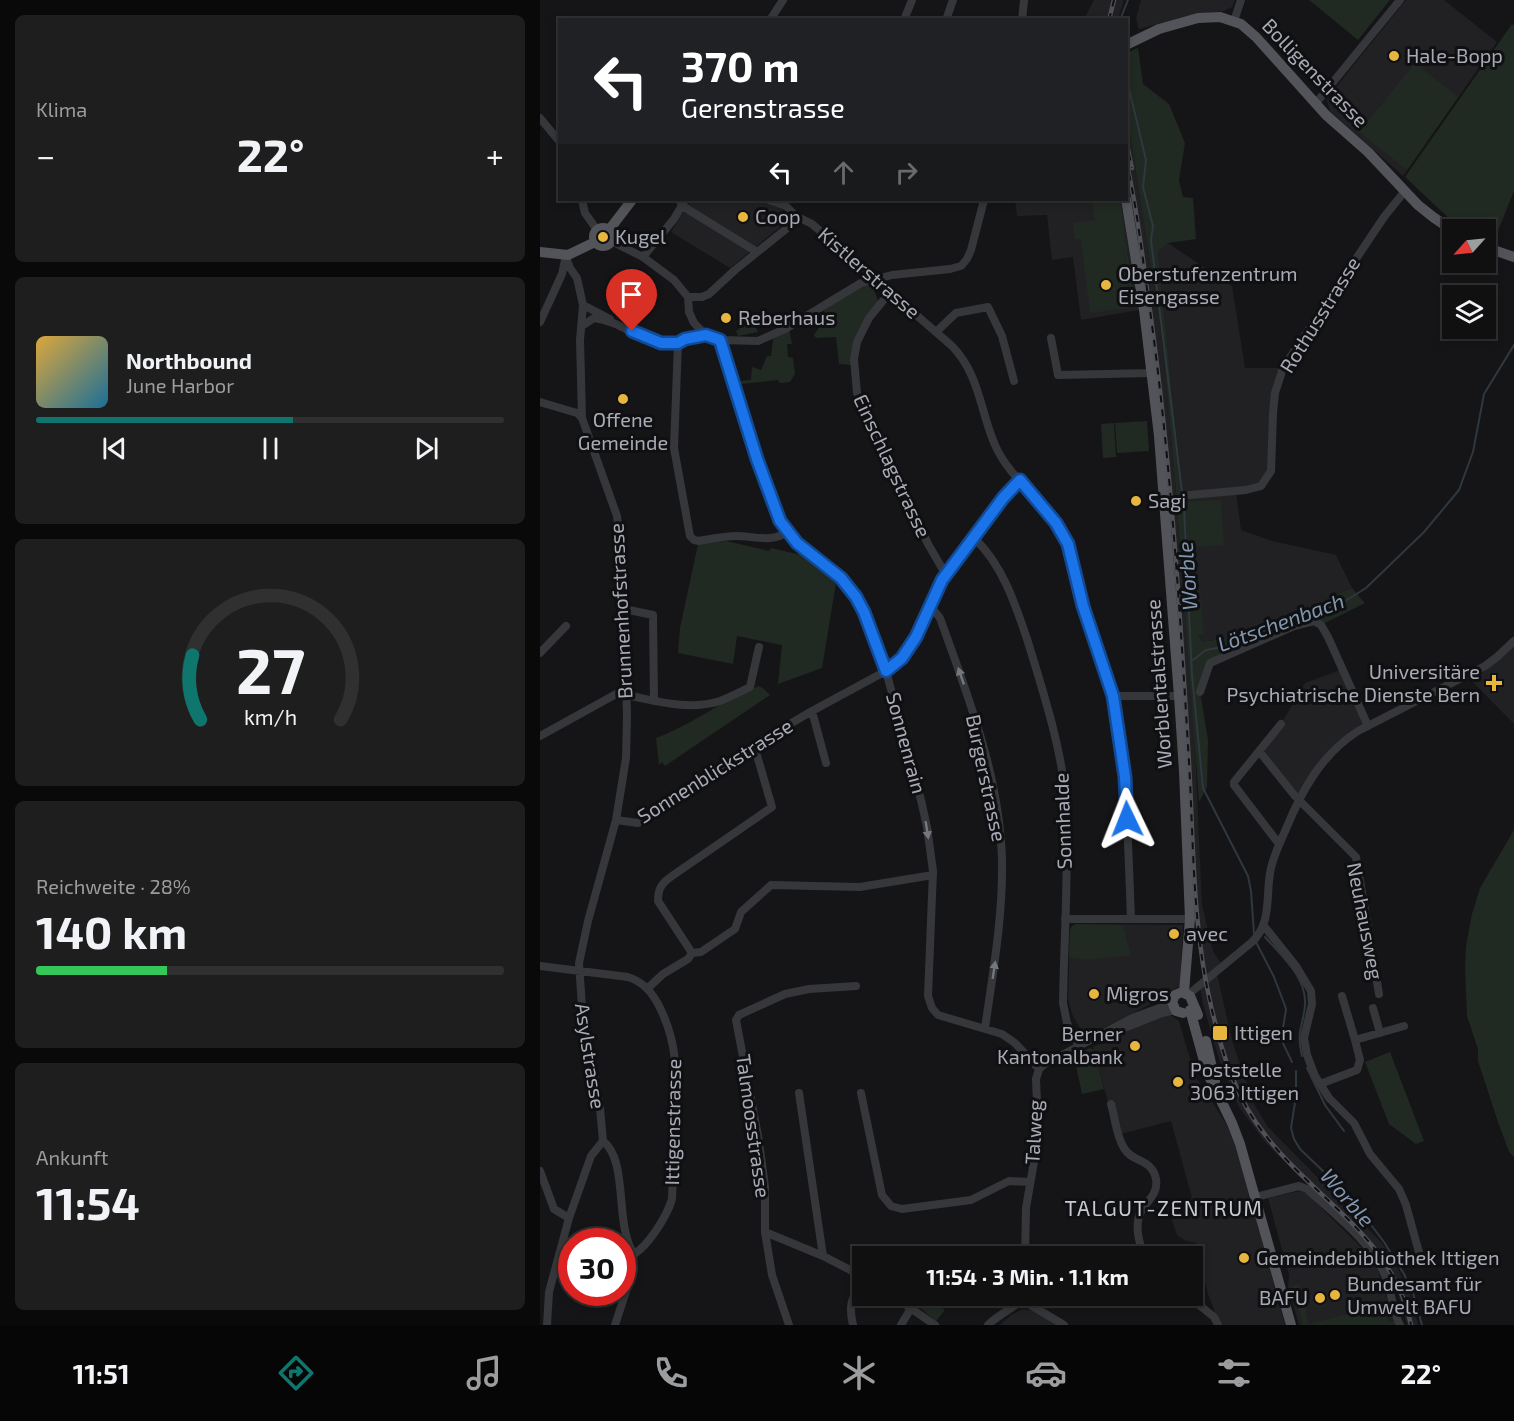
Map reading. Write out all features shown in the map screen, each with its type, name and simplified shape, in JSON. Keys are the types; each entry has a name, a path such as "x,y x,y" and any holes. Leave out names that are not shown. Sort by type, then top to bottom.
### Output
{"main road":[{"name":"Bolligenstrasse","path":"1128,44 1159,29 1191,20 1209,17 1234,21 1256,37 1316,103 1405,191 1442,223"},
{"path":"596,236 605,246 631,201"},
{"name":"Worblentalstrasse","path":"1126,201 1159,436 1179,696 1190,919 1184,1003 1205,1066 1236,1133 1291,1325"},
{"path":"540,252 565,255 596,236 603,228 610,236"},
{"path":"1496,251 1514,257"}],"street":[{"path":"771,18 783,0"},
{"path":"905,18 912,0"},
{"path":"947,18 953,0"},
{"path":"1022,18 1023,0"},
{"path":"1234,21 1241,0"},
{"path":"1316,103 1400,0"},
{"path":"540,118 558,140"},
{"name":"Rothusstrasse","path":"1190,495 1246,490 1262,486 1271,471 1275,393 1283,368 1384,217 1405,191"},
{"path":"582,201 596,236"},
{"path":"643,257 674,219 682,201"},
{"path":"682,201 684,207 757,252"},
{"name":"Kistlerstrasse","path":"772,201 786,206 798,217 813,224 957,351 971,372 995,445 1065,537 1083,606 1113,696 1125,777 1131,919"},
{"path":"610,236 670,276 688,297 689,312 694,323 706,335 720,340 765,339 865,281 892,274 950,270 959,267 968,258 971,250 984,201"},
{"path":"688,297 702,297 709,294 798,217"},
{"path":"540,322 562,274 565,255"},
{"name":"Brunnenhofstrasse","path":"565,255 577,278 583,304 580,345 582,418 619,526 626,694 626,758 616,820 585,933 579,970"},
{"name":"Einschlagstrasse","path":"887,289 857,342 854,369 856,393 928,544 946,575"},
{"path":"583,304 658,343 681,341 706,335"},
{"name":"Kistlerstrasse","path":"936,332 956,313 987,307 1002,336 1014,381"},
{"path":"582,326 594,318 614,322"},
{"path":"694,323 681,341 674,448 690,536 699,541 734,536 772,538 782,536 787,532"},
{"path":"1051,338 1058,375 1152,373"},
{"name":"Sonnenrain","path":"720,340 772,502 787,532 797,543 841,578 856,597 886,671 927,826 933,875 928,996 930,1005 938,1015 1002,1035 1015,1043 1039,1069"},
{"path":"540,402 576,413 582,418"},
{"name":"Sonnenblickstrasse","path":"616,820 638,823 754,745 886,671 902,658 946,575 1011,488 1020,480"},
{"name":"Sonnhalde","path":"974,538 985,548 1016,604 1062,766 1066,806 1063,1003 1067,1023 1078,1047"},
{"name":"Burgerstrasse","path":"931,607 940,618 970,702 998,817 1002,859 1001,913 984,1028"},
{"path":"624,609 653,615 654,701"},
{"path":"1200,692 1210,663 1294,626 1314,621 1321,625 1328,637 1368,726"},
{"path":"540,653 566,626"},
{"path":"1039,1069 1125,1021 1165,1006 1184,1003 1252,942 1263,929 1270,871 1279,844 1298,799 1325,759 1344,741 1368,726 1485,666 1514,641"},
{"path":"540,736 618,693 677,706 722,700 750,687 759,647"},
{"path":"1113,696 1179,696"},
{"name":"Sonnenblickstrasse","path":"812,711 826,763"},
{"path":"1279,844 1234,782 1281,724"},
{"path":"692,953 658,901 658,892 663,883 672,876 771,807 754,745"},
{"name":"Neuhausweg","path":"1258,751 1298,799 1356,857 1379,994"},
{"path":"540,966 628,977 648,988 663,974 688,959 692,953 701,952 735,929 741,912 771,885 860,887 933,875"},
{"path":"1065,919 1190,919"},
{"path":"1263,929 1296,966 1311,991 1312,1004 1304,1038 1307,1055 1320,1084 1334,1104 1357,1127 1370,1154 1399,1189 1406,1205 1420,1256"},
{"name":"Asylstrasse","path":"579,970 582,1007 600,1108 603,1141"},
{"name":"Talmoosstrasse","path":"789,1325 772,1275 765,1232 765,1187 759,1141 736,1020 739,1015 785,994 819,988 856,986"},
{"name":"Ittigenstrasse","path":"636,1252 646,1244 669,1207 672,1199 673,1179 675,1048 666,1020 648,988"},
{"path":"1320,1084 1357,1070 1360,1060 1342,996"},
{"path":"1373,1008 1380,1033"},
{"path":"1355,1040 1404,1026"},
{"name":"Talweg","path":"1025,1246 1024,1224 1037,1141 1036,1084 1039,1069"},
{"path":"799,1093 823,1256"},
{"path":"861,1093 882,1195 891,1206 902,1209 962,1202 980,1197 1009,1181 1030,1182"},
{"path":"1111,1104 1124,1148 1130,1155 1150,1167 1156,1180 1150,1202 1142,1210 1138,1221 1140,1246"},
{"path":"547,1325 549,1292 569,1218 591,1156 603,1141 611,1148 615,1160 625,1228"},
{"path":"540,1171 554,1209 569,1218"},
{"path":"1256,1197 1296,1186 1307,1189 1349,1228 1376,1259 1385,1276 1400,1325"},
{"path":"765,1232 823,1256 852,1272"},
{"path":"852,1298 850,1314 853,1325"},
{"path":"615,1325 621,1306"},
{"path":"908,1306 935,1325"},
{"path":"988,1325 1011,1306"},
{"path":"1035,1306 1064,1325"},
{"path":"1200,1306 1214,1317 1218,1325"},
{"path":"901,1325 911,1308"}],"shaded area":[{"path":"1094,0 1124,0 1118,18 1085,18"},
{"path":"1141,0 1235,0 1232,7 1224,11 1196,14 1139,29 1136,18"},
{"path":"1309,0 1390,0 1358,40"},
{"path":"1406,0 1444,0 1497,42 1403,176 1330,111 1327,100"},
{"path":"1512,24 1514,26 1514,191 1496,236 1496,219 1450,219 1405,177"},
{"path":"1138,48 1143,84 1169,104 1185,143 1179,180 1183,197 1193,198 1196,239 1168,243 1158,252 1183,499 1187,502 1221,500 1224,545 1196,547 1204,634 1199,635 1202,642 1234,637 1352,588 1365,603 1321,625 1313,621 1210,663 1200,692 1208,740 1207,787 1199,802 1162,337 1128,127 1128,52"},
{"path":"1415,63 1458,97 1407,170 1359,132"},
{"path":"1128,130 1162,337 1194,725 1202,905 1213,951 1222,965 1216,970 1233,1044 1254,1104 1268,1127 1382,1243 1393,1259 1410,1294 1418,1325 1407,1325 1399,1296 1382,1263 1371,1248 1265,1142 1239,1107 1219,1059 1203,1004 1200,988 1203,972 1194,911 1158,387 1128,180"},
{"path":"690,201 762,201 782,209 787,218 785,223 730,268 671,232"},
{"name":"Oberstufenzentrum Eisengasse","path":"1015,201 1121,201 1139,310 1081,320 1073,257 1052,260 1047,215 1017,216"},
{"path":"1092,201 1120,201 1135,306 1132,307 1123,247 1130,308 1090,313 1081,239 1075,239 1073,223 1095,220"},
{"path":"1168,243 1232,286 1245,368 1283,368 1275,393 1272,460 1261,486 1236,491 1241,530 1272,541 1336,555 1352,588 1234,637 1202,642 1199,634 1183,499 1158,252"},
{"path":"865,283 872,284 878,301 866,318 851,365 839,364 836,337 816,338 814,335 820,326 826,305"},
{"path":"752,319 758,332 738,336 736,331"},
{"path":"789,329 792,344 787,344 788,357 793,358 795,374 790,382 780,383 778,380 741,384 740,381 751,380 752,367 761,370 767,356 771,356 773,339"},
{"path":"1147,421 1149,451 1117,453 1115,423"},
{"path":"1114,423 1116,457 1103,458 1101,424"},
{"path":"726,541 769,551 771,548 801,555 836,583 822,668 778,684 782,645 737,636 733,664 678,653 680,628 698,544"},
{"name":"Universitäre Psychiatrische Dienste Bern","path":"1514,641 1514,724 1467,676"},
{"path":"1343,669 1368,726 1344,741 1298,799 1259,751 1281,724 1305,683"},
{"path":"759,686 770,695 665,766 662,762 659,765 656,738"},
{"path":"1514,830 1514,1157 1509,1152 1478,1061 1478,1049 1467,1016 1465,968 1466,946 1472,914 1480,888"},
{"path":"1076,924 1183,925 1180,986 1095,1032 1086,1034 1082,1032 1072,1014 1068,999 1070,930"},
{"path":"1076,924 1123,925 1131,955 1089,960 1069,957 1070,930"},
{"path":"1169,1014 1179,1021 1195,1076 1229,1128 1243,1170 1285,1325 1220,1325 1208,1294 1203,1273 1203,1246 1197,1246 1196,1243 1186,1241 1177,1235 1172,1221 1181,1203 1192,1198 1171,1121 1117,1135 1093,1047 1146,1021"},
{"path":"1090,1048 1094,1050 1104,1089 1082,1094 1074,1056"},
{"path":"1390,1052 1424,1141 1416,1144 1389,1124 1365,1062"},
{"path":"1300,1191 1306,1193 1372,1258 1397,1325 1299,1325 1288,1287 1289,1275 1268,1198"},
{"path":"1299,1284 1309,1324 1377,1307 1383,1303 1388,1322 1396,1321 1397,1325 1303,1325 1292,1286"},
{"path":"918,1306 940,1306 945,1310 936,1321"},
{"path":"1023,1309 1034,1311 1058,1325 1000,1325 1011,1315"}],"waterway":[{"name":"Worble","path":"1121,18 1128,0"},
{"name":"Worble","path":"1128,84 1146,160 1143,187 1153,226 1151,240 1184,508 1192,675 1203,788 1248,876 1254,934"},
{"name":"Lötschenbach","path":"1193,660 1206,650 1228,646 1342,603 1366,588 1424,532 1459,490 1473,452 1484,394 1514,345"},
{"path":"1265,937 1292,968 1305,995 1300,1034 1302,1056"},
{"name":"Worble","path":"1256,942 1274,977 1285,1006 1281,1039 1292,1062"},
{"path":"1307,1068 1325,1105 1344,1131"},
{"name":"Worble","path":"1296,1071 1296,1096 1291,1128 1294,1139 1300,1149 1349,1196 1384,1242 1413,1293 1422,1325"}],"railway":[{"path":"1110,18 1114,0"},
{"path":"1128,149 1132,168"},
{"path":"1128,169 1138,224 1161,403 1181,632 1194,877 1200,942 1215,1024 1238,1091 1255,1121 1286,1159 1350,1222 1388,1267 1402,1294 1411,1325"}],"place":[{"name":"Hale-Bopp","path":"1394,56"},
{"name":"Coop","path":"743,217"},
{"name":"Kugel","path":"603,237"},
{"name":"Oberstufenzentrum Eisengasse","path":"1106,285"},
{"name":"Reberhaus","path":"726,318"},
{"name":"Offene Gemeinde","path":"623,399"},
{"name":"Sagi","path":"1136,501"},
{"name":"Universitäre Psychiatrische Dienste Bern","path":"1494,683"},
{"name":"avec","path":"1174,934"},
{"name":"Migros","path":"1094,994"},
{"name":"Ittigen","path":"1220,1033"},
{"name":"Berner Kantonalbank","path":"1135,1046"},
{"name":"Poststelle 3063 Ittigen","path":"1178,1082"},
{"name":"Gemeindebibliothek Ittigen","path":"1244,1258"},
{"name":"Bundesamt für Umwelt BAFU","path":"1335,1295"},
{"name":"BAFU","path":"1320,1298"}],"district":[{"name":"TALGUT-ZENTRUM","path":"1164,1209"}],"route":[{"path":"632,331 661,343 678,343 685,339 706,335 720,340 757,459 780,521 797,543 841,578 861,604 886,671 902,658 916,637 942,580 1003,498 1020,480 1056,523 1071,553 1083,606 1113,696 1120,732 1127,819"}]}
